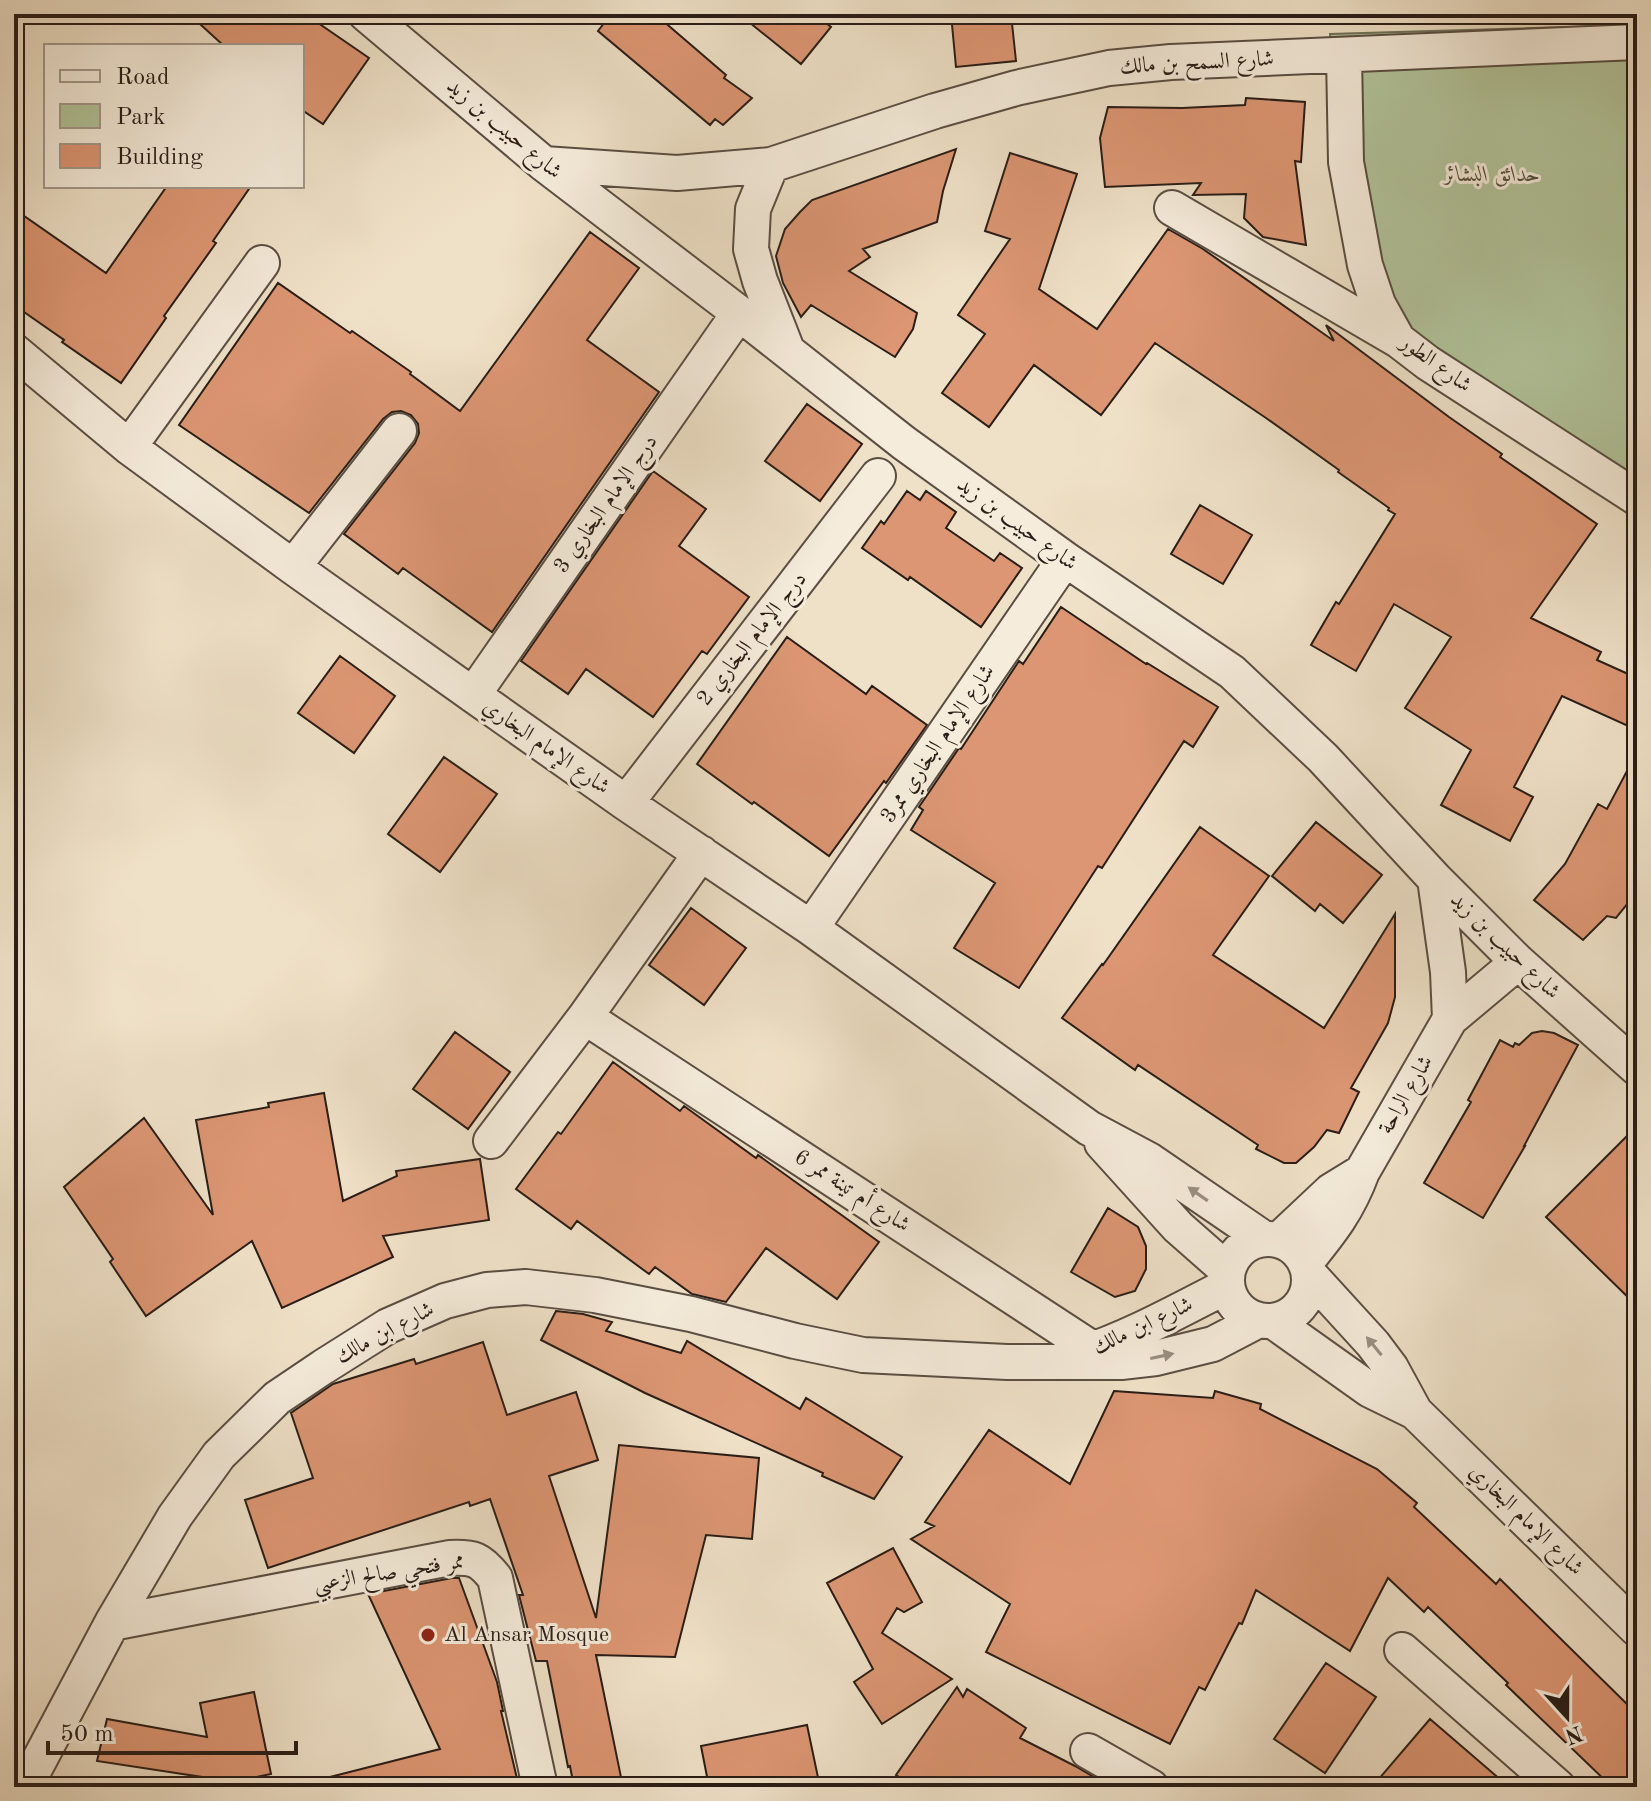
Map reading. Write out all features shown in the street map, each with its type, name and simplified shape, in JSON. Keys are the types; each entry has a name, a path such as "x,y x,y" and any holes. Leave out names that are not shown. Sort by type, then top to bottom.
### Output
{"street":[{"name":"شارع حبيب بن زيد","path":"366,14 544,164 904,443 1065,559 1232,672 1323,758 1435,879 1518,962 1637,1068"},
{"name":"شارع السمح بن مالك","path":"544,164 677,173 771,165 935,111 1016,88 1109,68 1171,62 1637,42"},
{"name":"شارع الطور","path":"1344,56 1346,162 1365,265 1378,304 1398,340 1428,363 1637,498"},
{"path":"771,165 753,209 751,249 787,351"},
{"path":"1172,208 1398,340"},
{"path":"129,447 262,263"},
{"name":"درج الإمام البخاري 3","path":"473,695 739,313"},
{"name":"شارع الإمام البخاري","path":"14,351 129,447 473,695 811,928 1089,1128 1149,1160 1271,1239"},
{"path":"293,567 399,431"},
{"name":"درج الإمام البخاري 2","path":"626,803 878,476"},
{"name":"شارع الإمام البخاري ممر3","path":"811,928 1065,559"},
{"path":"491,1141 585,1017 701,853"},
{"path":"1435,879 1448,972 1450,1019"},
{"name":"شارع الراحة","path":"1308,1268 1354,1195 1362,1172 1450,1019 1518,962"},
{"name":"شارع أم تينة ممر 6","path":"585,1017 1108,1356"},
{"name":"شارع الإمام البخاري","path":"1089,1128 1227,1278"},
{"name":"شارع الراحة","path":"1271,1239 1331,1191 1362,1172"},
{"path":"1271,1239 1295,1248 1308,1268 1308,1291 1301,1305 1288,1316 1266,1320 1247,1316 1231,1298 1227,1278 1234,1255 1247,1244 1271,1239"},
{"name":"شارع الإمام البخاري","path":"1308,1268 1391,1368 1415,1412 1637,1629"},
{"name":"شارع ابن مالك","path":"1108,1356 1227,1278"},
{"name":"شارع ابن مالك","path":"25,1787 112,1623 175,1516 219,1455 277,1398 388,1326 445,1301 487,1290 526,1287 595,1295 678,1311 863,1355 1007,1362 1108,1356 1156,1358 1213,1344 1266,1320"},
{"name":"شارع الإمام البخاري","path":"1266,1320 1370,1390 1415,1412"},
{"name":"ممر فتحي صالح الزعبي","path":"112,1623 450,1558 470,1557 484,1564 495,1578 540,1787"},
{"path":"1402,1650 1558,1787"},
{"path":"1088,1751 1151,1787"}],"green space":[{"name":"حدائق البشائر","path":"1637,25 1637,496 1394,332 1347,201 1330,34"}],"building":[{"path":"189,14 305,14 369,58 323,124 304,111 304,44 222,44"},
{"path":"611,14 655,14 726,75 724,78 752,98 723,125 715,119 710,125 598,31"},
{"path":"739,14 814,14 831,27 801,64"},
{"path":"951,14 1011,14 1016,61 956,67"},
{"path":"1246,98 1305,102 1301,162 1295,161 1306,245 1263,237 1244,218 1246,194 1193,195 1201,183 1105,187 1100,138 1108,107 1245,105"},
{"path":"956,149 937,222 863,249 870,257 849,271 917,313 913,329 895,357 811,305 801,317 783,283 776,256 785,229 800,212 812,200"},
{"path":"1010,153 1077,174 1039,289 1097,329 1168,229 1203,249 1334,341 1326,325 1502,454 1500,457 1597,524 1531,618 1601,652 1597,660 1637,678 1637,730 1562,696 1514,787 1533,797 1510,841 1441,805 1471,750 1405,708 1451,637 1394,604 1356,671 1311,645 1395,514 1389,508 1266,418 1155,343 1101,415 1034,365 989,427 942,393 985,334 958,315 1010,239 985,231"},
{"path":"166,188 250,188 121,383 14,305 14,209 106,273"},
{"path":"590,232 639,268 587,340 659,392 492,632 403,568 398,574 344,534 415,443 418,424 411,415 392,412 383,419 309,513 179,425 278,283 411,372 460,411"},
{"path":"807,404 862,444 820,501 765,461"},
{"path":"653,471 706,509 679,546 749,597 707,654 702,651 653,717 586,669 568,694 521,661"},
{"path":"907,491 920,500 926,491 956,512 946,528 994,561 1000,553 1022,568 981,627 862,548"},
{"path":"1200,505 1252,535 1223,584 1171,554"},
{"path":"1061,607 1146,664 1218,707 1193,747 1184,741 1019,988 954,948 995,883 911,830 923,810 919,807 1019,661 1023,664"},
{"path":"787,637 866,694 872,686 927,725 829,856 697,764"},
{"path":"340,656 395,696 354,753 298,713"},
{"path":"1637,752 1637,892 1616,918 1607,916 1583,940 1534,900 1565,864 1598,804 1607,809"},
{"path":"444,757 497,794 440,872 388,834"},
{"path":"1316,822 1382,875 1343,923 1320,904 1315,911 1272,876"},
{"path":"1200,827 1269,876 1213,955 1324,1028 1395,914 1395,997 1388,1023 1351,1088 1359,1092 1339,1133 1327,1130 1296,1163 1284,1163 1256,1149 1258,1145 1138,1065 1135,1070 1062,1018"},
{"path":"691,908 746,948 704,1005 649,965"},
{"path":"455,1032 510,1072 468,1129 413,1089"},
{"path":"1532,1033 1554,1033 1578,1045 1483,1218 1424,1183 1471,1102 1468,1100 1500,1040 1513,1047"},
{"path":"613,1062 680,1111 684,1106 756,1158 758,1155 879,1242 837,1299 766,1248 726,1302 692,1294 655,1267 649,1274 577,1221 571,1229 516,1189"},
{"path":"324,1093 343,1201 397,1176 396,1171 480,1159 489,1220 383,1236 393,1257 282,1308 252,1241 146,1316 110,1262 113,1259 64,1187 144,1118 213,1215 196,1120"},
{"path":"1637,1126 1637,1306 1546,1217"},
{"path":"1108,1208 1138,1227 1146,1246 1146,1269 1135,1291 1115,1297 1071,1272"},
{"path":"556,1311 612,1322 606,1331 681,1353 687,1341 800,1409 806,1398 902,1457 874,1499 645,1393 541,1340"},
{"path":"483,1342 507,1415 576,1392 598,1460 549,1476 596,1618 619,1445 759,1458 752,1539 706,1535 675,1657 596,1655 623,1787 574,1787 547,1661 536,1661 519,1595 523,1595 490,1499 470,1506 469,1502 268,1568 245,1500 313,1478 291,1413 333,1384 414,1359 416,1364"},
{"path":"1114,1391 1213,1398 1215,1391 1261,1404 1260,1409 1377,1469 1417,1503 1414,1507 1496,1584 1500,1579 1637,1714 1637,1787 1612,1787 1428,1607 1424,1612 1388,1578 1350,1651 1256,1590 1242,1624 1239,1623 1205,1690 1199,1687 1170,1744 986,1652 1010,1604 911,1539 934,1526 925,1522 989,1430 1070,1484"},
{"path":"893,1548 922,1602 904,1612 897,1608 882,1633 952,1679 882,1724 854,1682 873,1669 827,1583"},
{"path":"459,1578 497,1682 519,1787 328,1787 326,1778 440,1749 368,1594"},
{"path":"1326,1663 1376,1697 1325,1773 1274,1739"},
{"path":"957,1687 963,1697 967,1689 1026,1728 1020,1738 1111,1787 914,1787 896,1775"},
{"path":"254,1692 271,1774 217,1785 215,1779 97,1761 107,1719 207,1737 200,1703"},
{"path":"1430,1719 1509,1787 1372,1787"},
{"path":"807,1725 820,1787 709,1787 701,1746"}],"place":[{"name":"Al Ansar Mosque","path":"428,1635"}]}
